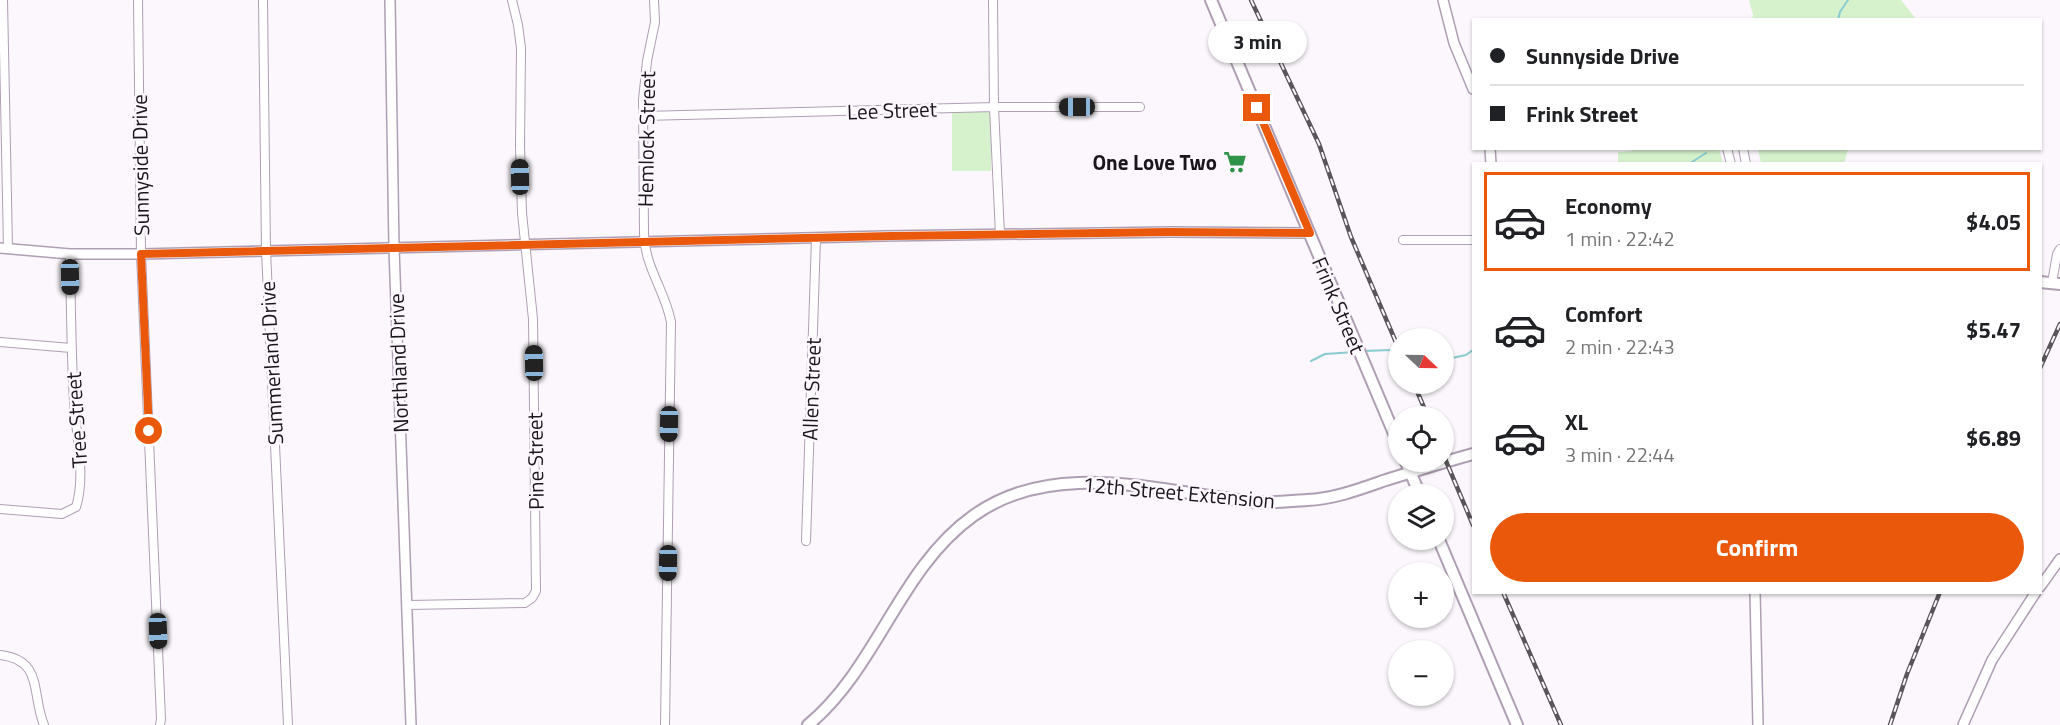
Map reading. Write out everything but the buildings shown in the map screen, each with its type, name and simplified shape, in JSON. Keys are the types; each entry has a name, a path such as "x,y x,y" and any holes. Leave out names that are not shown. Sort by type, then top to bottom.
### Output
{"main road":[{"name":"Frink Street","path":"1212,0 1388,420"},
{"name":"12th Street Extension","path":"1454,458 1472,454"},
{"name":"12th Street Extension","path":"808,725 848,684 929,557 952,532 974,515 1004,498 1038,489 1089,482 1258,502 1309,500 1344,494 1396,472"},
{"path":"1443,550 1517,725"}],"street":[{"path":"3,0 4,248 70,254 141,254 816,238 1168,232 1310,233"},
{"name":"Sunnyside Drive","path":"138,0 141,254 162,719 160,725"},
{"name":"Summerland Drive","path":"263,0 266,251 288,725"},
{"name":"Northland Drive","path":"390,0 394,248 411,725"},
{"name":"Pine Street","path":"407,605 525,603 532,598 537,583 533,319 520,177 521,48 512,0"},
{"path":"654,1 664,0"},
{"path":"993,0 994,107 1000,235"},
{"path":"1443,0 1454,43 1472,88"},
{"name":"Hemlock Street","path":"654,1 655,22 647,61 643,116 644,243 671,322 665,725"},
{"name":"Lee Street","path":"643,116 994,107 1140,107"},
{"name":"Allen Street","path":"806,541 816,238"},
{"path":"1403,240 1472,240"},
{"path":"2056,284 2057,254 2060,249"},
{"name":"Tree Street","path":"0,509 62,514 76,507 79,497 80,482 71,348 70,254"},
{"path":"0,342 71,348"},
{"path":"2042,584 2060,559"},
{"path":"1755,594 1758,725"},
{"path":"1964,724 1992,660 2035,594"},
{"path":"0,655 14,656 21,660 32,674 44,725"}],"green space":[{"path":"1749,0 1901,0 1915,18 1752,18"},
{"path":"991,111 991,171 952,171 952,112"},
{"path":"1719,150 1723,162 1618,162 1618,152"},
{"path":"1758,150 1848,150 1845,162 1761,162"}],"waterway":[{"path":"1838,18 1848,0"},
{"path":"1692,162 1706,153"},
{"path":"1364,351 1388,350"},
{"path":"1454,358 1466,355 1472,351"},
{"path":"1311,361 1325,354 1355,352"}],"railway":[{"path":"1251,0 1319,144 1351,237 1390,328"},
{"path":"2042,364 2060,324"},
{"path":"1418,394 1423,406"},
{"path":"1451,472 1472,523"},
{"path":"1504,594 1561,725"},
{"path":"1890,725 1907,674 1939,594"}],"place":[{"name":"One Love Two","path":"1235,162"}],"route":[{"path":"149,431 141,254 892,236 1168,232 1310,233 1257,108"}]}
